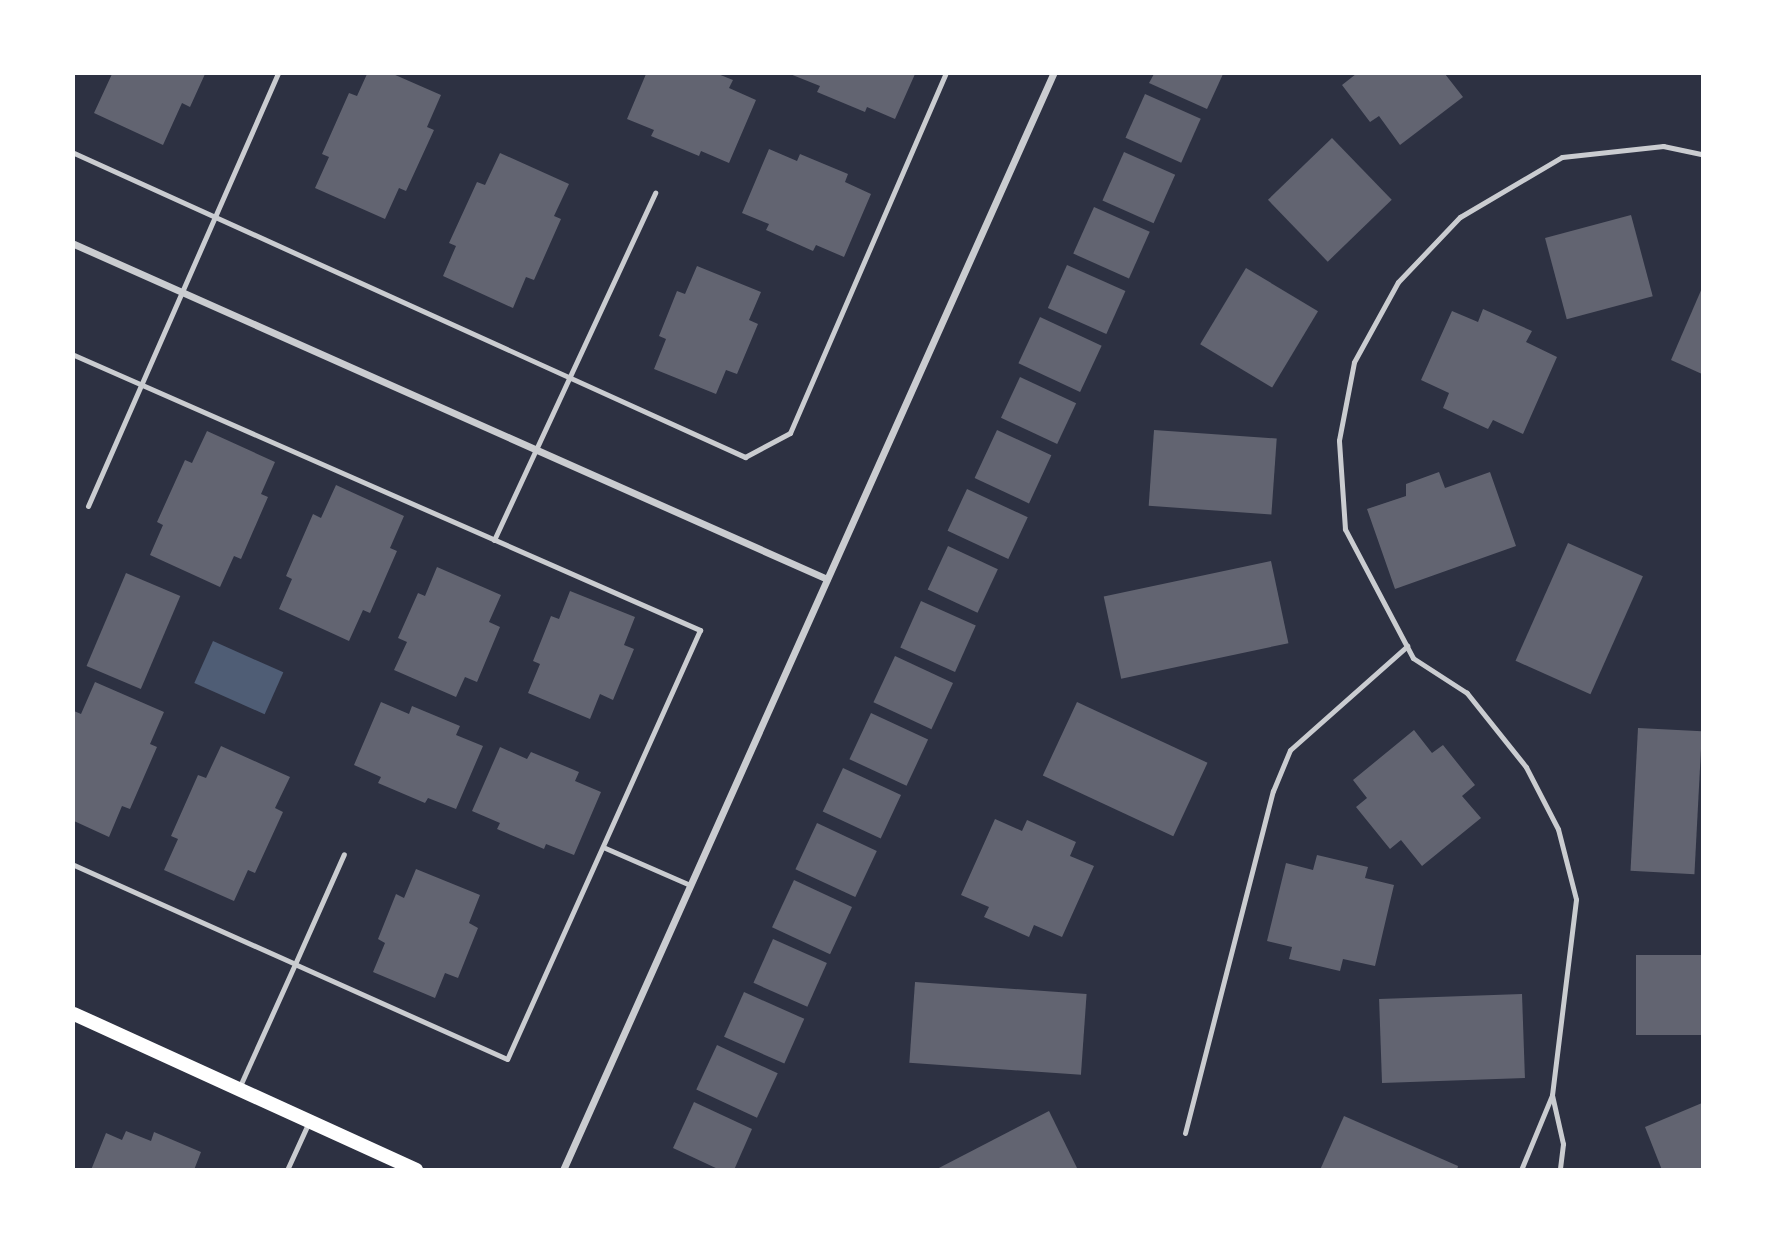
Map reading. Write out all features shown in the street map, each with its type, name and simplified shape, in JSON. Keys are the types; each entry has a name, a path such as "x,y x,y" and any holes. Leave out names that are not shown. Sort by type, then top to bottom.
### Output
{"main road":[{"path":"74,1014 416,1170"}],"street":[{"path":"563,1170 1053,74"},
{"path":"74,244 827,579"}],"lane":[{"path":"88,506 278,74"},
{"path":"74,153 745,457 790,433 945,74"},
{"path":"1521,1170 1552,1096 1576,899 1558,829 1526,767 1467,693 1413,658 1345,529 1339,440 1354,362 1398,282 1460,217 1562,157 1663,146 1703,154"},
{"path":"494,540 655,192"},
{"path":"74,355 700,630 507,1059 74,865"},
{"path":"1185,1133 1273,791 1290,750 1407,646"},
{"path":"603,847 690,885"},
{"path":"239,1088 344,854"},
{"path":"1552,1096 1563,1144 1560,1170"},
{"path":"288,1170 309,1121"}],"water":[{"path":"213,641 283,672 265,714 194,683"}],"building":[{"path":"112,74 205,74 190,107 182,103 163,145 94,113"},
{"path":"367,74 393,74 441,95 427,127 434,130 406,191 399,188 385,219 315,188 329,157 322,154 349,93 357,96"},
{"path":"646,74 718,74 733,80 729,88 756,100 729,163 701,151 699,156 651,136 654,130 627,119"},
{"path":"790,74 915,74 895,119 867,107 865,112 817,92 820,86"},
{"path":"1154,74 1223,74 1207,109 1149,83"},
{"path":"1356,74 1445,74 1463,97 1400,145 1379,116 1370,122 1342,85"},
{"path":"1145,94 1201,119 1181,163 1125,138"},
{"path":"1332,138 1392,200 1328,262 1268,200"},
{"path":"769,149 797,161 800,154 848,174 845,182 871,194 844,257 816,245 813,251 766,230 769,224 742,213"},
{"path":"1124,152 1175,175 1154,223 1102,200"},
{"path":"500,153 569,184 554,216 561,219 534,280 526,277 513,308 443,276 456,246 449,243 477,182 485,185"},
{"path":"1094,207 1150,232 1129,278 1073,254"},
{"path":"1631,215 1653,296 1567,319 1545,238"},
{"path":"1067,265 1125,291 1106,334 1048,308"},
{"path":"697,266 761,292 749,320 758,324 737,374 726,370 716,394 654,369 666,339 659,336 677,291 685,294"},
{"path":"1246,268 1318,311 1272,388 1200,344"},
{"path":"1702,288 1702,374 1671,360"},
{"path":"1483,309 1532,331 1526,342 1557,357 1523,434 1493,420 1488,429 1443,408 1449,393 1421,380 1452,311 1478,322"},
{"path":"1040,317 1102,346 1080,392 1018,363"},
{"path":"1020,377 1076,403 1057,444 1001,418"},
{"path":"997,430 1051,455 1029,503 975,478"},
{"path":"1154,430 1277,439 1271,514 1149,506"},
{"path":"207,431 275,462 261,494 268,497 241,559 234,556 220,587 150,555 163,525 157,522 185,460 192,463"},
{"path":"1439,472 1445,488 1490,472 1516,546 1395,589 1367,509 1406,496 1406,484"},
{"path":"336,485 404,516 390,548 397,551 370,613 363,610 349,641 279,609 292,579 286,576 313,514 321,518"},
{"path":"967,489 1028,517 1008,559 948,531"},
{"path":"1568,543 1643,576 1590,694 1516,661"},
{"path":"948,546 998,569 978,613 928,590"},
{"path":"1271,561 1288,643 1121,679 1104,597"},
{"path":"437,567 501,595 489,622 500,627 477,682 465,677 456,697 394,670 407,642 398,638 418,593 425,596"},
{"path":"126,573 180,596 141,689 87,666"},
{"path":"570,591 635,617 624,645 634,649 613,700 600,694 590,719 528,693 540,664 533,661 551,616 559,619"},
{"path":"921,601 976,625 955,672 900,648"},
{"path":"895,656 953,683 931,729 873,702"},
{"path":"95,682 164,712 150,744 157,747 130,809 122,806 109,837 74,821 74,711 81,714"},
{"path":"381,702 409,714 412,706 460,726 456,735 483,746 456,809 428,798 425,803 378,783 381,777 354,765"},
{"path":"1077,702 1208,763 1173,836 1043,775"},
{"path":"871,713 928,740 907,786 849,759"},
{"path":"1638,728 1702,731 1694,874 1631,871"},
{"path":"1414,730 1432,753 1443,745 1475,785 1462,796 1481,818 1422,866 1401,840 1390,849 1356,807 1367,798 1353,780"},
{"path":"221,746 290,777 275,808 283,812 255,873 248,870 234,901 164,870 178,839 171,836 198,775 206,778"},
{"path":"500,747 527,759 531,752 579,772 575,781 601,792 574,855 546,844 544,849 497,829 500,823 472,811"},
{"path":"843,768 901,795 881,839 823,812"},
{"path":"995,819 1022,831 1027,820 1076,842 1070,856 1094,866 1062,937 1034,925 1029,937 984,917 989,907 961,895"},
{"path":"817,823 877,851 855,897 795,869"},
{"path":"1317,855 1368,867 1365,878 1394,885 1375,966 1343,959 1340,971 1289,959 1292,947 1267,941 1286,863 1313,870"},
{"path":"416,869 480,895 469,923 478,928 458,978 445,973 435,998 373,972 385,943 378,939 396,894 404,898"},
{"path":"794,880 852,907 830,954 772,927"},
{"path":"773,939 827,963 807,1007 753,983"},
{"path":"1636,955 1702,955 1702,1035 1636,1035"},
{"path":"915,982 1087,994 1081,1075 909,1063"},
{"path":"744,992 804,1019 784,1064 724,1037"},
{"path":"1522,994 1525,1078 1382,1083 1379,999"},
{"path":"717,1045 778,1073 757,1118 696,1089"},
{"path":"694,1102 752,1129 734,1170 720,1170 673,1148"},
{"path":"1702,1103 1702,1170 1662,1170 1645,1127"},
{"path":"1049,1111 1078,1170 935,1170"},
{"path":"1344,1116 1458,1166 1457,1170 1320,1170"},
{"path":"126,1131 151,1141 154,1132 201,1152 194,1170 91,1170 106,1133 122,1140"}]}
